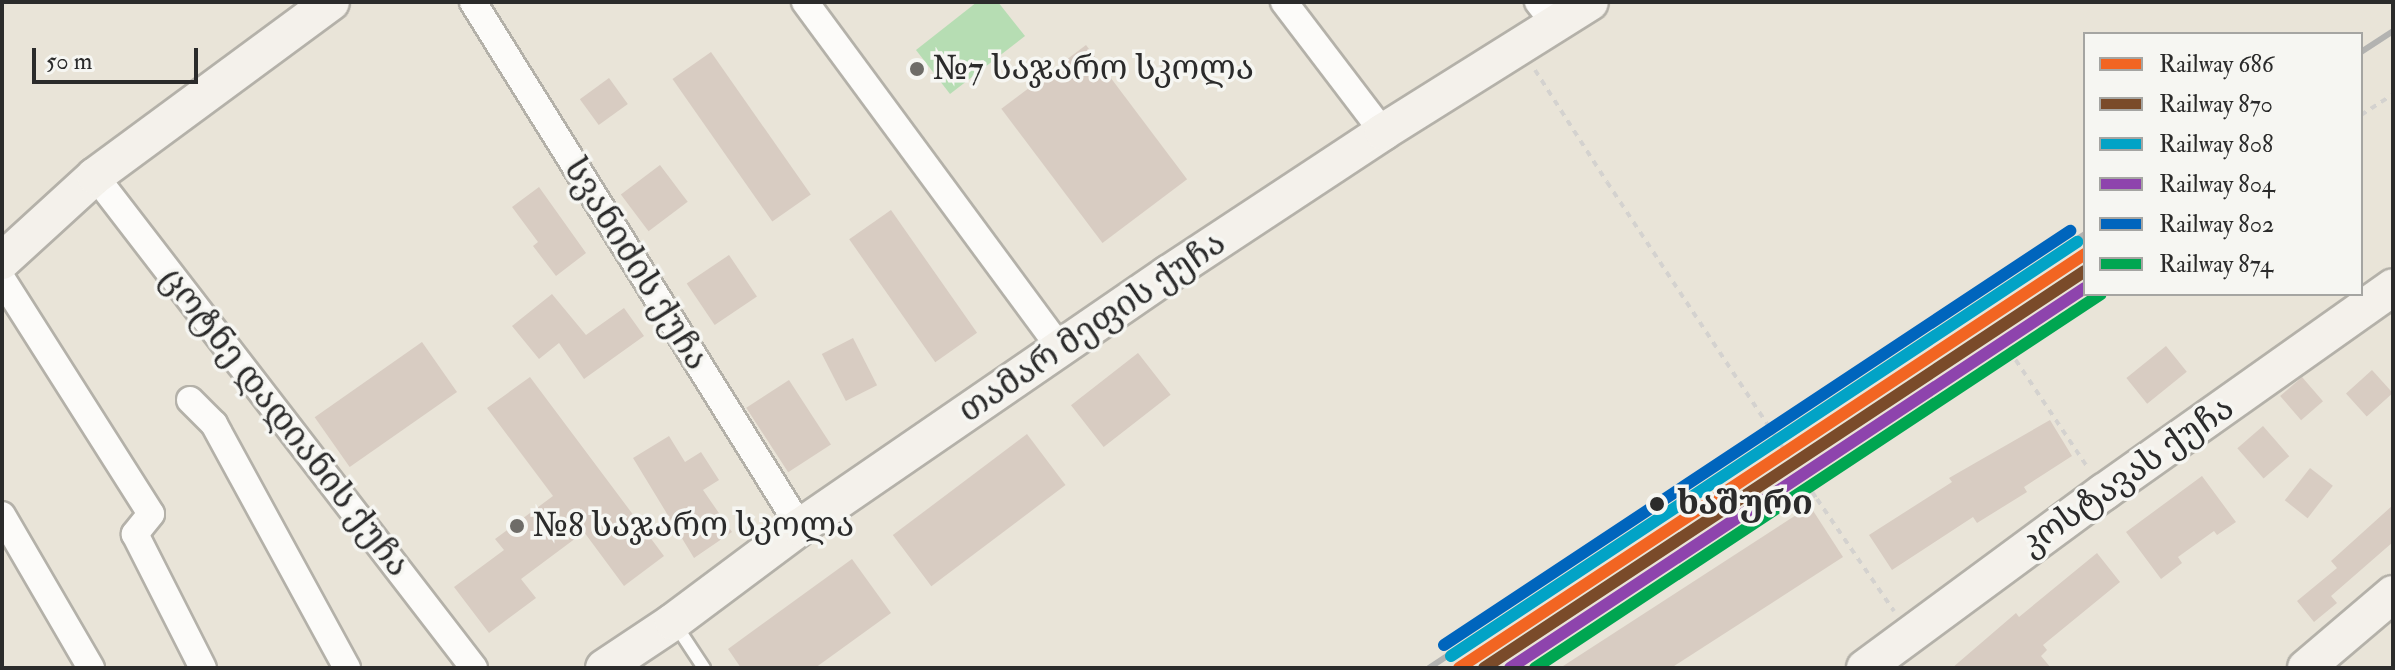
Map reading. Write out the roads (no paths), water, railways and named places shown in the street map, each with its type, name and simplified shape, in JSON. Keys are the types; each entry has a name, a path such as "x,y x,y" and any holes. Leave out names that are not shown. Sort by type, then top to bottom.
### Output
{"street":[{"path":"2,261 95,176 331,2"},
{"name":"სვანიძის ქუჩა","path":"473,2 800,527"},
{"path":"805,2 1060,348"},
{"path":"1284,2 1383,132"},
{"name":"თამარ მეფის ქუჩა","path":"604,668 673,622 800,527 1060,348 1383,132 1520,46 1546,13 1590,2"},
{"name":"ცოტნე დადიანის ქუჩა","path":"95,176 474,668"},
{"path":"2,279 151,514 135,534 203,668"},
{"name":"კოსტავას ქუჩა","path":"1879,664 1909,633 2393,287"},
{"path":"190,400 214,424 347,668"},
{"path":"2,515 91,668"},
{"path":"2319,664 2393,594"}],"lane":[{"path":"673,622 704,668"}],"railway":[{"path":"2363,51 2393,31"},
{"path":"1429,668 2083,235"}],"rail line":[{"name":"802","path":"1444,645 2070,231"},
{"name":"808","path":"1451,656 2077,242"},
{"name":"686","path":"1459,668 2083,255"},
{"name":"870","path":"1484,668 2083,272"},
{"name":"804","path":"1510,668 2083,289"},
{"name":"874","path":"1535,668 2098,296"}],"place":[{"name":"№7 საჯარო სკოლა","path":"917,69"},
{"name":"ხაშური","path":"1657,504"},
{"name":"№8 საჯარო სკოლა","path":"517,526"}]}
